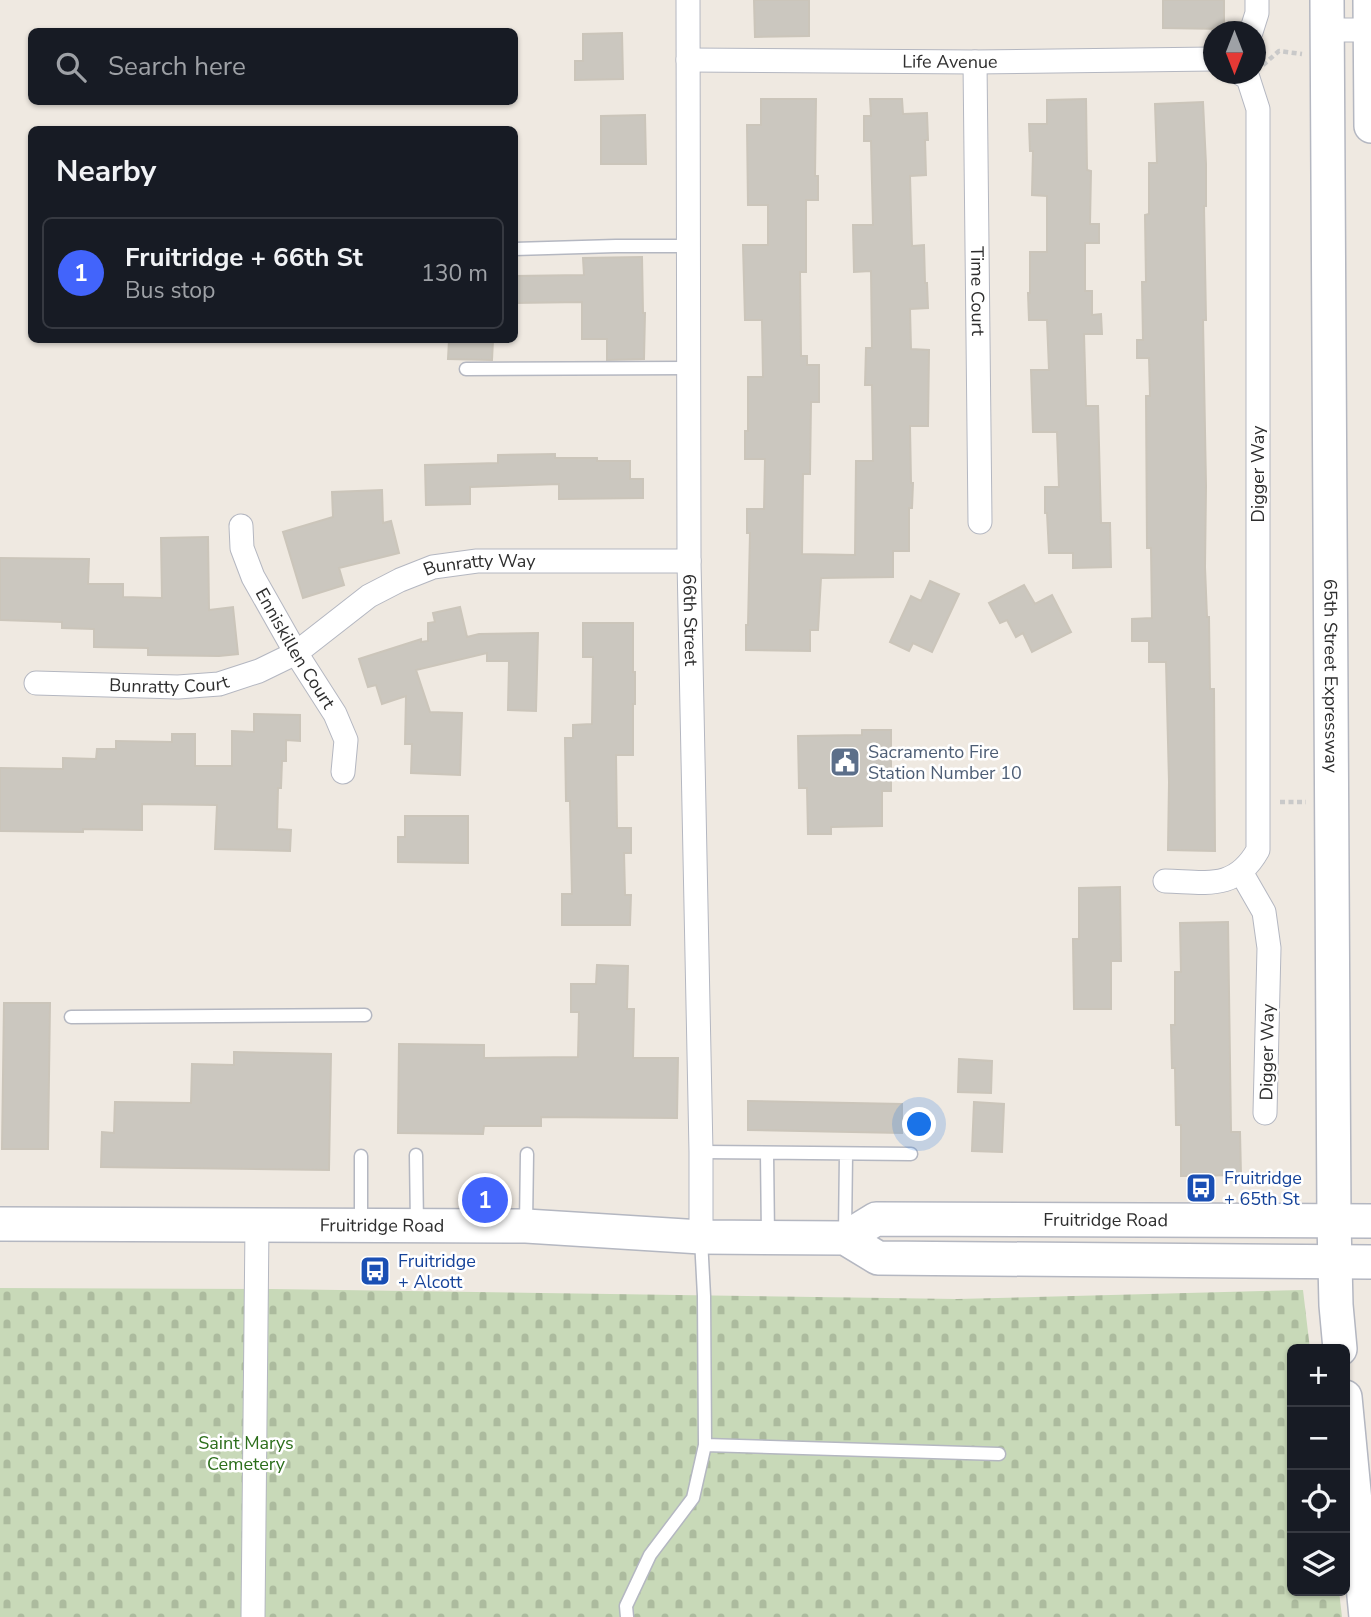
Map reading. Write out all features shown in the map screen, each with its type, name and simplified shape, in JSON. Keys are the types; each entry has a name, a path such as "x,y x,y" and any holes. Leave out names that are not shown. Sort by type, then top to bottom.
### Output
{"main road":[{"path":"1370,0 1371,126"},
{"name":"65th Street Expressway","path":"1327,29 1334,1222 1340,1344"},
{"name":"Fruitridge Road","path":"0,1224 526,1226 701,1237 845,1238 876,1219 1371,1221"},
{"path":"845,1238 878,1258 1371,1262"},
{"path":"1346,1407 1366,1617"}],"street":[{"name":"66th Street","path":"688,0 689,561 701,1237"},
{"path":"1254,21 1257,0"},
{"path":"1327,29 1371,30"},
{"name":"Life Avenue","path":"688,60 975,62 1203,59"},
{"name":"Time Court","path":"975,62 980,522"},
{"name":"Digger Way","path":"1250,84 1258,109 1258,850 1251,863 1241,872 1264,912 1269,948 1265,1113"},
{"name":"Enniskillen Court","path":"241,526 243,548 253,577 339,722 346,740 342,772"},
{"name":"Bunratty Way","path":"296,653 369,596 432,567 477,561 689,561"},
{"name":"Bunratty Court","path":"36,683 178,687 219,684 259,671 296,653"},
{"path":"1165,881 1220,882 1241,872"},
{"path":"253,1617 257,1225"}],"lane":[{"path":"518,249 688,246"},
{"path":"466,369 689,368"},
{"path":"71,1017 365,1015"},
{"path":"701,1152 911,1154"},
{"path":"767,1153 768,1237"},
{"path":"526,1226 527,1154"},
{"path":"845,1238 846,1154"},
{"path":"416,1155 418,1225"},
{"path":"361,1156 361,1225"},
{"path":"627,1617 626,1606 650,1555 693,1498 705,1445 701,1237"},
{"path":"705,1445 999,1454"}],"path":[{"path":"1266,62 1279,51 1327,29"},
{"path":"1258,803 1332,802"}],"green space":[{"name":"Saint Marys Cemetery","path":"0,1288 272,1289 957,1299 1303,1290 1309,1344 1287,1344 1287,1596 1340,1596 1342,1617 0,1617"}],"building":[{"path":"754,0 809,0 809,36 755,37"},
{"path":"1163,0 1224,0 1224,21 1203,21 1203,29 1163,28"},
{"path":"622,33 623,79 575,80 575,61 583,61 583,34"},
{"path":"761,99 816,99 815,176 818,176 818,200 806,200 806,272 800,272 801,356 807,356 807,365 819,365 819,402 811,402 810,474 803,474 802,554 855,555 856,461 873,461 872,385 865,385 866,348 872,348 871,271 854,272 853,225 873,225 871,141 864,141 864,116 871,116 870,99 902,99 903,114 927,113 926,175 910,176 912,246 924,245 928,308 910,309 911,349 929,350 928,426 910,426 913,483 912,508 909,508 909,551 893,551 893,577 821,578 818,630 810,630 810,651 746,650 750,533 747,533 747,509 764,509 765,459 745,459 748,377 763,377 762,320 745,320 743,245 768,245 768,205 748,205 747,125 761,125"},
{"path":"1086,99 1087,170 1091,171 1090,224 1099,224 1099,243 1085,243 1085,291 1092,291 1092,315 1101,314 1102,334 1084,334 1086,406 1098,406 1101,523 1110,523 1111,567 1073,568 1073,553 1049,553 1045,487 1059,487 1057,432 1033,432 1031,370 1049,370 1047,320 1029,320 1030,252 1047,252 1047,196 1032,195 1033,151 1030,151 1029,124 1047,124 1047,100"},
{"path":"1203,102 1206,164 1206,320 1203,320 1205,567 1210,689 1214,689 1215,851 1168,850 1166,662 1149,662 1149,641 1132,641 1132,619 1152,618 1151,548 1147,548 1146,396 1150,396 1149,358 1137,358 1137,340 1143,340 1142,282 1146,282 1145,215 1149,214 1149,163 1157,163 1155,104"},
{"path":"645,115 646,164 601,164 601,116"},
{"path":"642,257 644,359 607,360 607,339 582,339 582,302 518,303 518,276 584,275 583,258"},
{"path":"449,343 493,343 492,360 448,359"},
{"path":"555,454 555,458 630,461 630,479 643,479 643,498 559,499 559,484 470,487 470,504 426,505 425,465 498,463 498,455"},
{"path":"382,490 383,523 391,521 399,553 339,568 344,585 303,598 283,532 333,517 332,492"},
{"path":"208,537 209,610 233,607 238,654 148,655 148,648 94,647 94,629 62,628 62,622 0,620 0,558 89,559 88,584 123,584 123,597 162,598 161,538"},
{"path":"930,581 959,594 932,652 913,643 909,651 890,642 911,596 921,601"},
{"path":"1024,585 1035,604 1052,595 1071,632 1032,652 1023,633 1016,637 1007,620 1000,623 989,603"},
{"path":"460,607 467,637 479,634 538,633 536,711 508,710 509,661 487,661 487,653 416,670 430,712 462,713 460,775 411,773 412,744 405,744 406,696 382,704 376,685 368,687 359,659 421,639 421,642 428,641 428,623 435,622 433,613"},
{"path":"583,623 633,623 633,755 616,755 617,828 631,828 631,853 624,853 625,895 631,895 630,925 562,925 562,894 572,894 570,801 566,801 565,738 573,738 573,725 592,724 593,657 583,657"},
{"path":"254,714 300,715 300,741 286,740 286,761 282,761 281,788 278,788 277,829 291,830 290,851 215,849 217,805 142,804 142,830 0,831 0,768 63,769 63,758 96,759 97,749 116,749 116,741 172,742 172,734 195,734 195,766 232,766 232,731 254,732"},
{"name":"Sacramento Fire Station Number 10","path":"862,730 891,730 891,791 882,791 882,826 831,827 831,834 808,834 807,788 799,788 798,736 862,735"},
{"path":"405,816 468,816 468,863 398,862 398,837 405,837"},
{"path":"1120,887 1121,961 1111,961 1111,1009 1074,1009 1073,939 1079,939 1079,888"},
{"path":"1228,922 1231,1132 1240,1132 1241,1175 1181,1176 1181,1125 1176,1125 1171,1025 1175,1025 1175,972 1181,972 1180,923"},
{"path":"597,965 628,966 627,1009 634,1009 633,1058 678,1058 677,1118 541,1117 541,1126 484,1126 483,1134 398,1133 399,1044 484,1045 484,1058 578,1057 579,1012 571,1012 571,984 596,984"},
{"path":"4,1003 50,1003 48,1149 2,1149"},
{"path":"234,1052 331,1054 329,1170 101,1167 102,1132 114,1133 115,1102 191,1103 192,1064 234,1065"},
{"path":"959,1059 992,1061 991,1093 958,1092"},
{"path":"748,1101 902,1104 902,1133 748,1130"},
{"path":"974,1102 1004,1104 1002,1152 972,1151"}],"place":[{"name":"Sacramento Fire Station Number 10","path":"845,762"},
{"name":"Fruitridge + 65th St","path":"1201,1188"},
{"name":"Fruitridge + 66th St","path":"485,1200"},
{"name":"Fruitridge + Alcott","path":"375,1271"}]}
